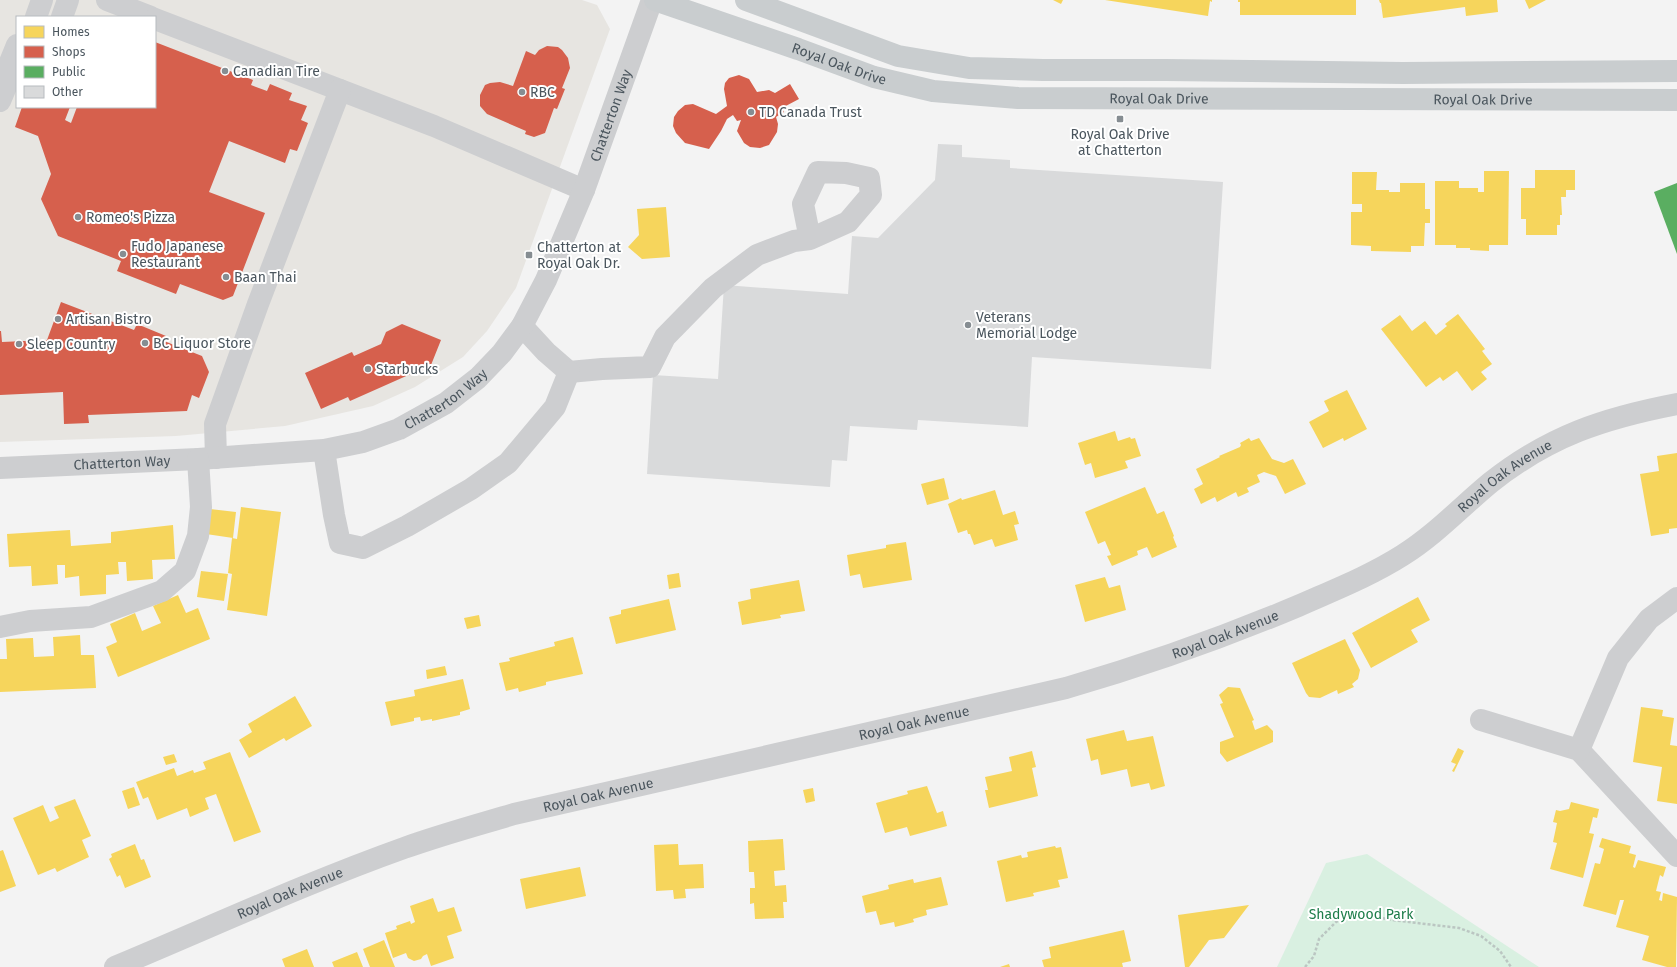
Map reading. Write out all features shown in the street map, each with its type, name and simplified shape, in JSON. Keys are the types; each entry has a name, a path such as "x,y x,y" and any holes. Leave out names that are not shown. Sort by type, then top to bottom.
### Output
{"main road":[{"name":"Royal Oak Drive","path":"654,0 798,49 874,77 933,91 1026,98 1677,100"},
{"name":"Royal Oak Drive","path":"746,0 898,56 969,68 1043,70 1395,72 1677,71"}],"street":[{"path":"36,16 42,0"},
{"path":"62,16 68,0"},
{"path":"107,0 148,16"},
{"name":"Chatterton Way","path":"0,468 207,459 324,450 362,442 399,429 446,403 478,378 502,352 522,326 546,280 584,190 654,0"},
{"path":"156,18 434,126 584,190"},
{"path":"0,102 14,74 10,62 16,47"},
{"path":"0,627 30,621 91,617 162,591 185,571 198,536 207,459 215,424 258,304 340,90"},
{"path":"522,326 546,352 569,372 650,367 665,337 713,288 757,255 794,242 810,239"},
{"path":"324,450 340,543 362,548 407,526 471,489 508,463 555,407 569,372"},
{"name":"Royal Oak Avenue","path":"115,967 351,868 405,847 459,830 514,814 1059,690 1124,672 1184,652 1333,591 1404,555 1425,540 1490,483 1518,462 1547,444 1612,418 1677,404"},
{"path":"1579,750 1618,658 1649,619 1677,598"},
{"path":"1481,720 1579,750 1677,856"}],"path":[{"path":"1305,967 1314,956 1319,939 1336,922 1347,916 1361,914 1392,920 1459,928 1481,936 1500,951 1511,967"}],"shaded area":[{"path":"0,0 582,0 597,5 610,29 516,288 487,331 463,357 415,387 373,406 285,426 176,436 0,442"}],"green space":[{"name":"Shadywood Park","path":"1367,854 1539,967 1277,967 1326,863"}],"building: Homes":[{"path":"1053,0 1063,0 1061,4"},
{"path":"1105,0 1212,0 1212,2 1210,1 1208,16"},
{"path":"1238,0 1356,0 1356,15 1240,15 1240,2 1238,2"},
{"path":"1379,0 1497,0 1498,12 1466,16 1465,7 1383,18 1381,3"},
{"path":"1525,0 1546,0 1529,9"},
{"path":"1535,170 1575,170 1575,190 1566,190 1566,197 1561,197 1562,215 1560,215 1560,225 1557,225 1557,235 1526,235 1526,219 1521,219 1521,188 1535,188"},
{"path":"1484,171 1509,171 1508,245 1489,245 1489,251 1470,250 1470,248 1456,248 1456,245 1435,245 1435,181 1459,181 1459,188 1478,188 1478,192 1484,192"},
{"path":"1352,172 1377,172 1376,190 1389,190 1389,192 1400,192 1400,183 1425,183 1425,209 1430,209 1430,223 1425,223 1424,246 1411,246 1411,252 1371,251 1371,246 1351,245 1351,212 1362,212 1362,204 1352,204"},
{"path":"666,207 670,257 642,259 628,247 639,235 637,209"},
{"path":"1458,314 1485,349 1482,351 1492,364 1481,372 1487,379 1472,391 1457,371 1443,381 1440,377 1426,387 1381,329 1400,315 1412,331 1425,321 1436,335 1447,326 1445,324"},
{"path":"1347,390 1367,429 1344,441 1343,438 1323,448 1309,422 1329,411 1324,401"},
{"path":"1115,431 1118,441 1130,437 1131,439 1135,438 1141,456 1125,461 1128,468 1095,478 1091,463 1085,465 1078,443"},
{"path":"1249,438 1251,441 1259,438 1272,459 1284,463 1293,459 1306,484 1285,494 1276,476 1264,472 1257,475 1260,482 1247,488 1249,492 1238,497 1236,492 1217,502 1215,497 1201,504 1194,489 1203,484 1196,469 1220,457 1219,456 1240,447 1240,443"},
{"path":"1677,453 1677,528 1669,529 1669,533 1651,536 1640,474 1659,471 1657,456"},
{"path":"944,478 949,499 927,505 921,484"},
{"path":"1145,487 1157,514 1164,511 1177,547 1152,558 1147,547 1137,551 1138,555 1112,566 1107,556 1111,555 1105,541 1098,544 1085,512"},
{"path":"995,490 1003,515 1015,511 1019,524 1014,525 1018,540 995,547 992,539 974,545 967,530 958,533 948,504 961,498 962,500"},
{"path":"241,507 281,512 267,616 227,610 232,574 228,573 232,538 237,539"},
{"path":"210,509 236,512 233,538 206,534"},
{"path":"173,525 175,559 152,560 153,579 127,581 126,562 118,562 119,574 106,575 106,594 80,596 79,576 65,578 65,565 57,565 58,584 32,586 31,566 9,567 7,534 70,530 71,546 111,543 111,532"},
{"path":"906,542 912,580 863,588 860,574 850,576 847,555 886,548 886,545"},
{"path":"201,571 228,574 224,601 197,597"},
{"path":"679,573 681,587 669,589 667,575"},
{"path":"1105,577 1109,588 1120,585 1126,610 1085,622 1075,585"},
{"path":"799,580 805,611 780,615 781,618 742,625 738,602 751,599 750,589"},
{"path":"178,595 186,613 198,608 210,639 118,677 106,647 117,642 110,624 135,613 142,631 161,623 153,606"},
{"path":"1418,597 1430,620 1411,630 1418,642 1371,668 1352,633"},
{"path":"669,599 676,630 616,644 609,617 621,614 621,610"},
{"path":"479,615 481,626 467,629 464,618"},
{"path":"80,635 81,655 94,655 96,688 0,692 0,659 7,659 6,639 33,638 34,657 54,656 53,637"},
{"path":"573,637 583,674 546,682 546,685 519,692 518,688 506,691 499,663 510,661 509,658 555,646 554,642"},
{"path":"1345,639 1360,670 1358,679 1352,684 1354,687 1338,694 1337,690 1320,698 1309,697 1292,663"},
{"path":"445,666 447,675 427,679 426,670"},
{"path":"463,679 470,709 460,712 460,715 432,721 432,719 421,721 420,717 414,718 414,721 391,726 385,702 415,696 414,690"},
{"path":"1228,687 1240,688 1254,720 1252,721 1255,730 1267,725 1273,731 1273,742 1227,762 1220,753 1220,742 1234,737 1220,704 1223,703 1219,695"},
{"path":"295,696 312,726 286,741 284,738 249,758 239,740 252,732 248,724"},
{"path":"1641,707 1663,710 1662,716 1674,718 1670,745 1677,746 1677,804 1657,801 1662,767 1633,762"},
{"path":"1124,730 1127,741 1153,736 1165,786 1151,790 1149,783 1131,787 1127,769 1101,775 1098,759 1091,761 1086,739"},
{"path":"1458,748 1464,751 1454,772 1452,771 1456,764 1451,762"},
{"path":"1032,751 1036,767 1032,768 1038,796 989,808 985,790 988,790 985,777 1012,771 1009,757"},
{"path":"230,752 261,832 234,842 216,794 205,798 209,809 190,817 187,808 157,820 148,797 143,799 136,782 174,768 177,776 193,770 194,773 206,769 203,762"},
{"path":"174,754 177,762 166,765 163,757"},
{"path":"927,786 937,813 943,811 947,826 910,836 907,827 885,833 876,803 908,794 907,791"},
{"path":"134,787 140,805 128,809 122,791"},
{"path":"813,788 815,801 806,803 803,790"},
{"path":"75,799 91,836 82,840 89,857 57,872 55,868 38,875 13,818 43,805 50,822 59,818 54,807"},
{"path":"1571,802 1599,809 1597,818 1593,817 1589,833 1594,834 1583,878 1550,869 1557,843 1553,842 1557,823 1553,822 1556,810 1560,811 1569,809"},
{"path":"1602,838 1631,846 1629,853 1636,855 1633,867 1635,868 1638,860 1666,867 1663,877 1660,875 1656,891 1661,892 1659,900 1662,901 1663,893 1677,897 1676,967 1667,967 1642,960 1649,936 1616,927 1624,900 1620,900 1616,915 1583,906 1595,863 1600,864 1604,849 1599,847"},
{"path":"783,839 785,870 774,871 775,886 786,885 787,902 783,902 784,918 755,919 754,903 750,904 750,888 755,888 754,872 749,872 748,841"},
{"path":"135,844 141,860 144,859 151,877 125,888 120,875 117,877 109,859 112,857 111,854"},
{"path":"678,844 679,865 703,864 704,888 685,889 686,898 674,899 673,890 656,891 654,845"},
{"path":"1055,846 1056,848 1061,847 1068,878 1058,880 1060,887 1033,893 1034,896 1006,902 997,861 1021,855 1022,858 1028,857 1027,852"},
{"path":"3,850 16,886 0,892 0,851"},
{"path":"580,867 586,896 526,909 520,879"},
{"path":"941,877 948,905 926,910 927,915 913,919 914,922 895,927 894,922 880,925 876,911 866,913 862,896 889,889 888,885 913,879 914,883"},
{"path":"433,898 438,912 454,907 462,931 447,936 454,958 431,966 427,954 421,959 414,961 408,958 406,953 393,958 385,933 397,929 396,926 410,921 411,924 415,922 410,906"},
{"path":"1249,905 1224,938 1209,940 1189,967 1185,967 1178,915"},
{"path":"1124,930 1131,961 1122,963 1123,967 1044,967 1042,960 1051,958 1049,947"},
{"path":"384,940 395,967 370,967 363,949"},
{"path":"307,949 314,967 285,967 282,959"},
{"path":"357,952 363,967 334,967 332,962"},
{"path":"1009,964 1010,967 1000,967"}],"building: Shops":[{"path":"156,42 253,80 251,85 267,91 270,84 292,93 289,100 307,106 301,120 308,123 297,151 290,149 285,163 229,141 209,192 265,213 233,296 223,300 180,284 176,294 117,271 121,261 58,236 41,199 51,174 38,136 15,127 22,108 70,108 65,120 71,123 77,108 156,108"},
{"name":"RBC","path":"547,46 558,47 562,50 568,58 570,68 562,88 565,89 557,109 554,108 545,133 534,137 525,134 526,131 487,114 480,106 480,95 485,85 490,83 500,82 513,86 526,51 535,55 539,50"},
{"name":"TD Canada Trust","path":"739,75 749,79 757,92 769,90 775,93 790,84 799,99 782,108 784,112 776,117 778,124 777,132 769,145 760,148 750,147 744,143 737,131 741,120 737,121 733,115 727,119 709,149 685,143 676,133 673,126 674,117 678,111 685,105 693,104 716,114 727,106 724,89 725,83 729,78"},
{"path":"61,302 134,330 137,324 166,336 164,341 202,356 209,372 199,398 192,395 187,411 88,415 89,423 64,424 63,392 0,395 0,331 2,342 47,340"},
{"name":"Starbucks","path":"402,324 441,340 431,365 350,401 348,397 321,409 305,373 352,352 354,356 381,344 386,332"}],"building: Public":[{"path":"1677,183 1677,254 1654,192"}],"building: Other":[{"name":"Veterans Memorial Lodge","path":"938,144 962,145 962,157 1010,160 1010,168 1223,182 1211,369 1032,357 1028,427 918,420 917,430 850,426 847,461 832,460 830,487 647,474 653,375 718,379 724,285 848,294 852,236 878,238 935,180"}],"place":[{"name":"Canadian Tire","path":"225,71"},
{"name":"RBC","path":"522,92"},
{"name":"TD Canada Trust","path":"751,112"},
{"name":"Royal Oak Drive at Chatterton","path":"1120,119"},
{"name":"Romeo's Pizza","path":"78,217"},
{"name":"Fudo Japanese Restaurant","path":"123,254"},
{"name":"Chatterton at Royal Oak Dr.","path":"529,255"},
{"name":"Baan Thai","path":"226,277"},
{"name":"Artisan Bistro","path":"58,319"},
{"name":"Veterans Memorial Lodge","path":"968,325"},
{"name":"BC Liquor Store","path":"145,343"},
{"name":"Sleep Country","path":"19,344"},
{"name":"Starbucks","path":"368,369"}]}
